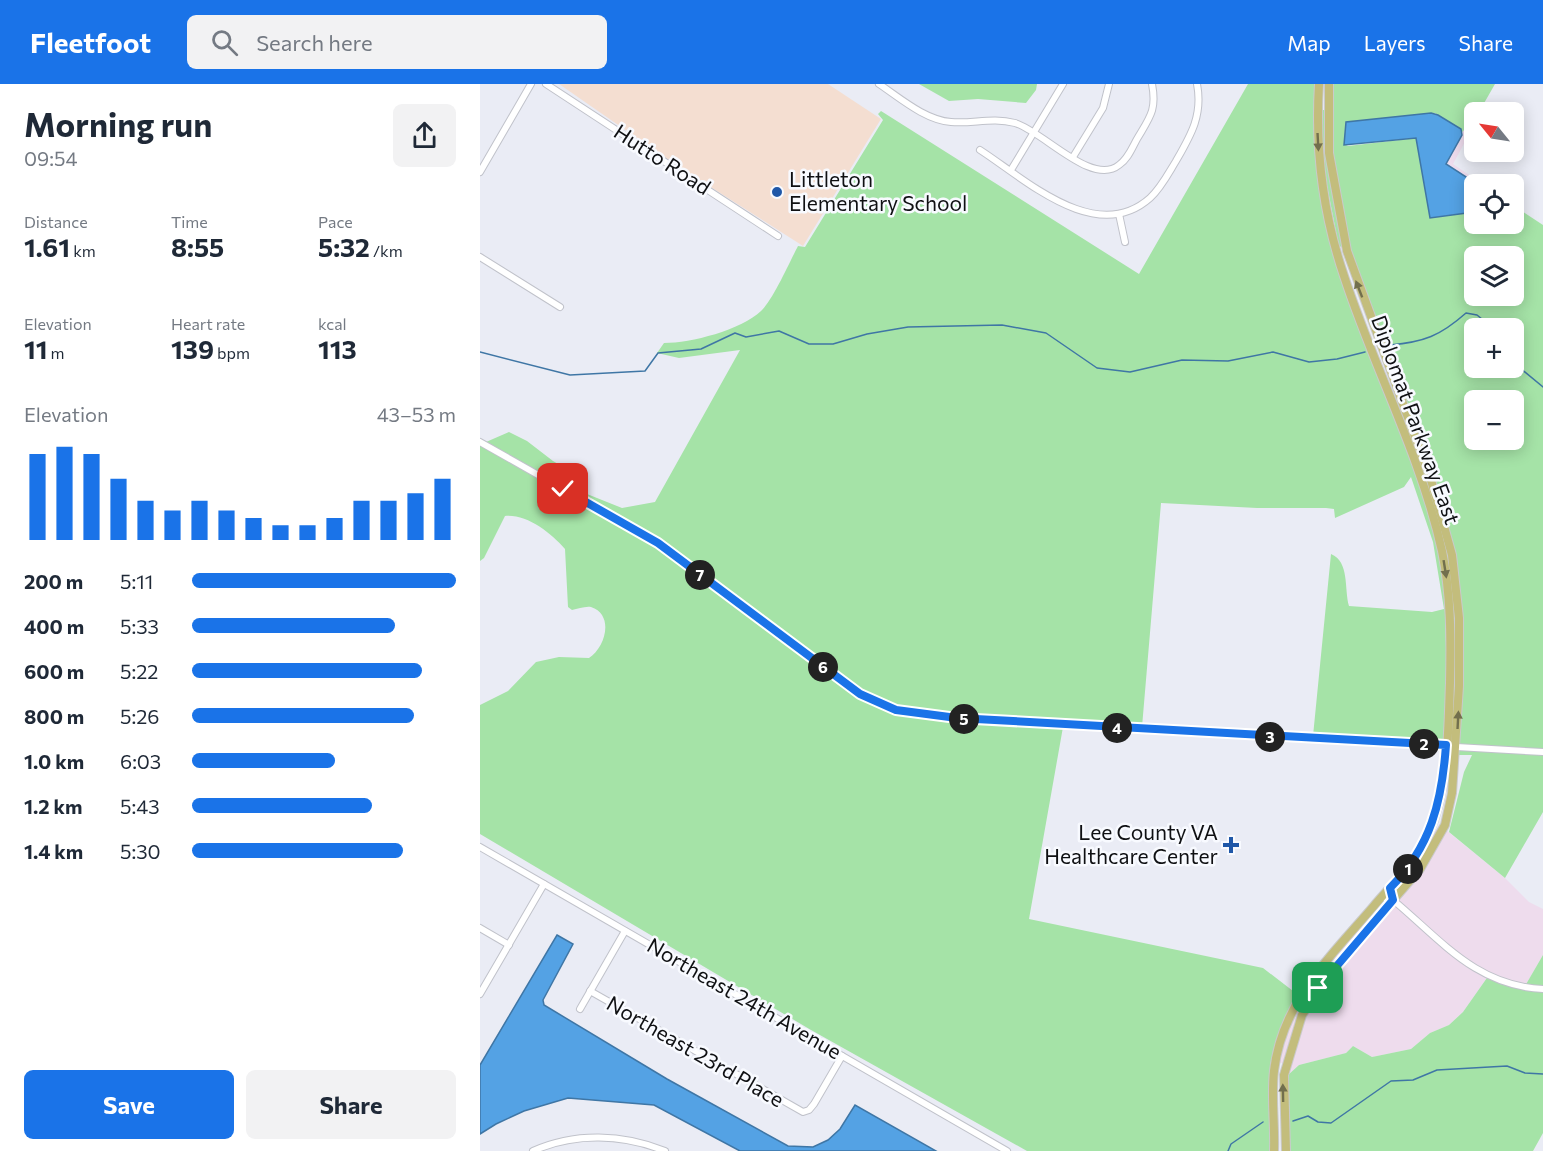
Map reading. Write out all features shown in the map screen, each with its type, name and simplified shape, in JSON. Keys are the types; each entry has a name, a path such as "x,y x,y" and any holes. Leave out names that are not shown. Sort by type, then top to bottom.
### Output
{"main road":[{"name":"Diplomat Parkway East","path":"1319,84 1323,107"},
{"name":"Diplomat Parkway East","path":"1286,1151 1283,1091 1285,1066 1295,1032 1312,997 1425,862 1442,833 1451,801 1456,746 1454,605 1421,466 1351,294 1319,160 1323,107 1329,84"},
{"name":"Diplomat Parkway East","path":"1274,1151 1275,1065 1284,1029 1302,993 1319,969 1416,858 1433,824 1442,787 1454,605"},
{"path":"1275,1065 1285,1066"}],"street":[{"path":"480,172 531,84"},
{"name":"Hutto Road","path":"546,84 778,236"},
{"path":"879,84 939,120 958,123 1002,120 1021,125 1088,167 1101,171 1114,169 1123,162 1154,107 1152,84"},
{"path":"1011,170 1064,84"},
{"path":"1073,157 1103,108 1109,84"},
{"path":"980,150 1077,210 1101,216 1119,214 1145,202 1163,183 1195,125 1200,106 1197,84"},
{"path":"1119,214 1125,242"},
{"path":"480,257 560,307"},
{"path":"480,442 658,543 851,688 896,710 957,718 1543,752"},
{"name":"Northeast 24th Avenue","path":"480,847 1007,1151"},
{"path":"480,994 544,884"},
{"path":"1390,888 1393,900"},
{"path":"1382,897 1393,900 1479,972 1508,985 1543,989"},
{"path":"480,928 509,945"},
{"path":"580,1009 625,931"},
{"name":"Northeast 23rd Place","path":"590,991 803,1112 809,1110 814,1104 842,1056"},
{"path":"533,1151 565,1141 593,1137 626,1139 665,1151"}],"shaded area":[{"name":"Littleton Elementary School","path":"559,84 828,84 881,119 803,246 673,163"},
{"path":"1464,130 1464,144 1453,164 1468,174 1464,176 1446,164"},
{"path":"1439,825 1441,826 1418,867 1309,995 1295,1022 1283,1063 1279,1063 1285,1037 1302,1000 1328,964 1412,869"},
{"path":"1446,830 1505,878 1529,902 1543,909 1543,955 1525,986 1489,975 1463,1012 1449,1025 1430,1033 1411,1049 1372,1057 1353,1046 1346,1053 1299,1065 1288,1075 1305,1016 1320,990 1423,871"}],"green space":[{"path":"919,84 1037,84 1036,90 1026,103 978,99 949,101"},
{"path":"1248,84 1316,84 1328,228 1413,463 1433,528 1444,579 1447,681 1443,742 1313,736 1331,554 1337,558 1344,569 1349,606 1432,612 1444,609 1433,542 1411,477 1404,487 1335,518 1334,509 1326,508 1257,508 1161,503 1142,727 932,714 897,707 854,686 659,541 486,442 509,432 527,441 553,461 579,476 587,494 622,508 655,502 740,350 679,358 657,353 664,343 688,341 741,324 766,306 798,246 805,247 883,120 878,114 881,111 1139,274"},
{"path":"1332,84 1495,84 1485,102 1464,102 1464,130 1462,132 1435,113 1347,122 1344,144 1348,146 1416,138 1430,218 1464,213 1464,234 1524,234 1524,213 1543,225 1543,750 1459,744 1462,618 1455,555 1430,466 1354,265 1332,153"},
{"path":"1321,110 1324,110 1329,178 1343,246 1339,247 1322,160"},
{"path":"480,445 656,546 827,674 868,701 896,712 932,719 1063,727 1029,919 1263,968 1293,991 1297,995 1282,1028 1271,1151 1027,1151 811,1030 480,834 480,705 508,691 536,662 559,657 589,658 603,640 605,624 603,617 591,607 572,610 568,607 565,549 546,531 530,521 505,516 484,558 480,561"},
{"path":"1459,749 1543,755 1543,812 1505,878 1449,832 1464,772 1472,755 1459,755"},
{"path":"1543,955 1543,1133 1533,1151 1289,1151 1286,1091 1288,1075 1299,1065 1346,1053 1353,1046 1372,1057 1411,1049 1430,1033 1449,1025 1463,1012 1489,975 1525,986"}],"water":[{"path":"1431,113 1461,129 1462,135 1446,164 1464,176 1464,213 1430,218 1416,138 1344,145 1346,122"},
{"path":"557,935 573,944 543,1000 544,1005 667,1079 788,1146 813,1147 828,1140 840,1129 855,1105 936,1151 740,1151 654,1105 568,1098 524,1111 480,1134 480,1065"}],"waterway":[{"path":"1390,345 1422,340 1448,327 1466,313 1481,318"},
{"path":"480,352 570,375 645,371 658,353 701,349 735,333 746,337 779,331 809,344 833,344 867,334 908,327 1002,325 1046,333 1097,368 1130,372 1182,360 1228,361 1273,352 1309,362 1337,359 1365,352"},
{"path":"1524,371 1543,387"},
{"path":"1293,1121 1308,1116 1318,1122 1331,1123 1391,1081 1413,1080 1437,1070 1507,1066 1525,1073 1543,1074"},
{"path":"1228,1151 1231,1144 1263,1122"}],"place":[{"name":"Littleton Elementary School","path":"777,192"},
{"name":"Lee County VA Healthcare Center","path":"1231,845"}],"route":[{"path":"563,489 658,543 851,688 879,704 896,710 932,717 1446,745 1441,797 1426,841 1404,874 1390,888 1393,900 1318,988"}]}
